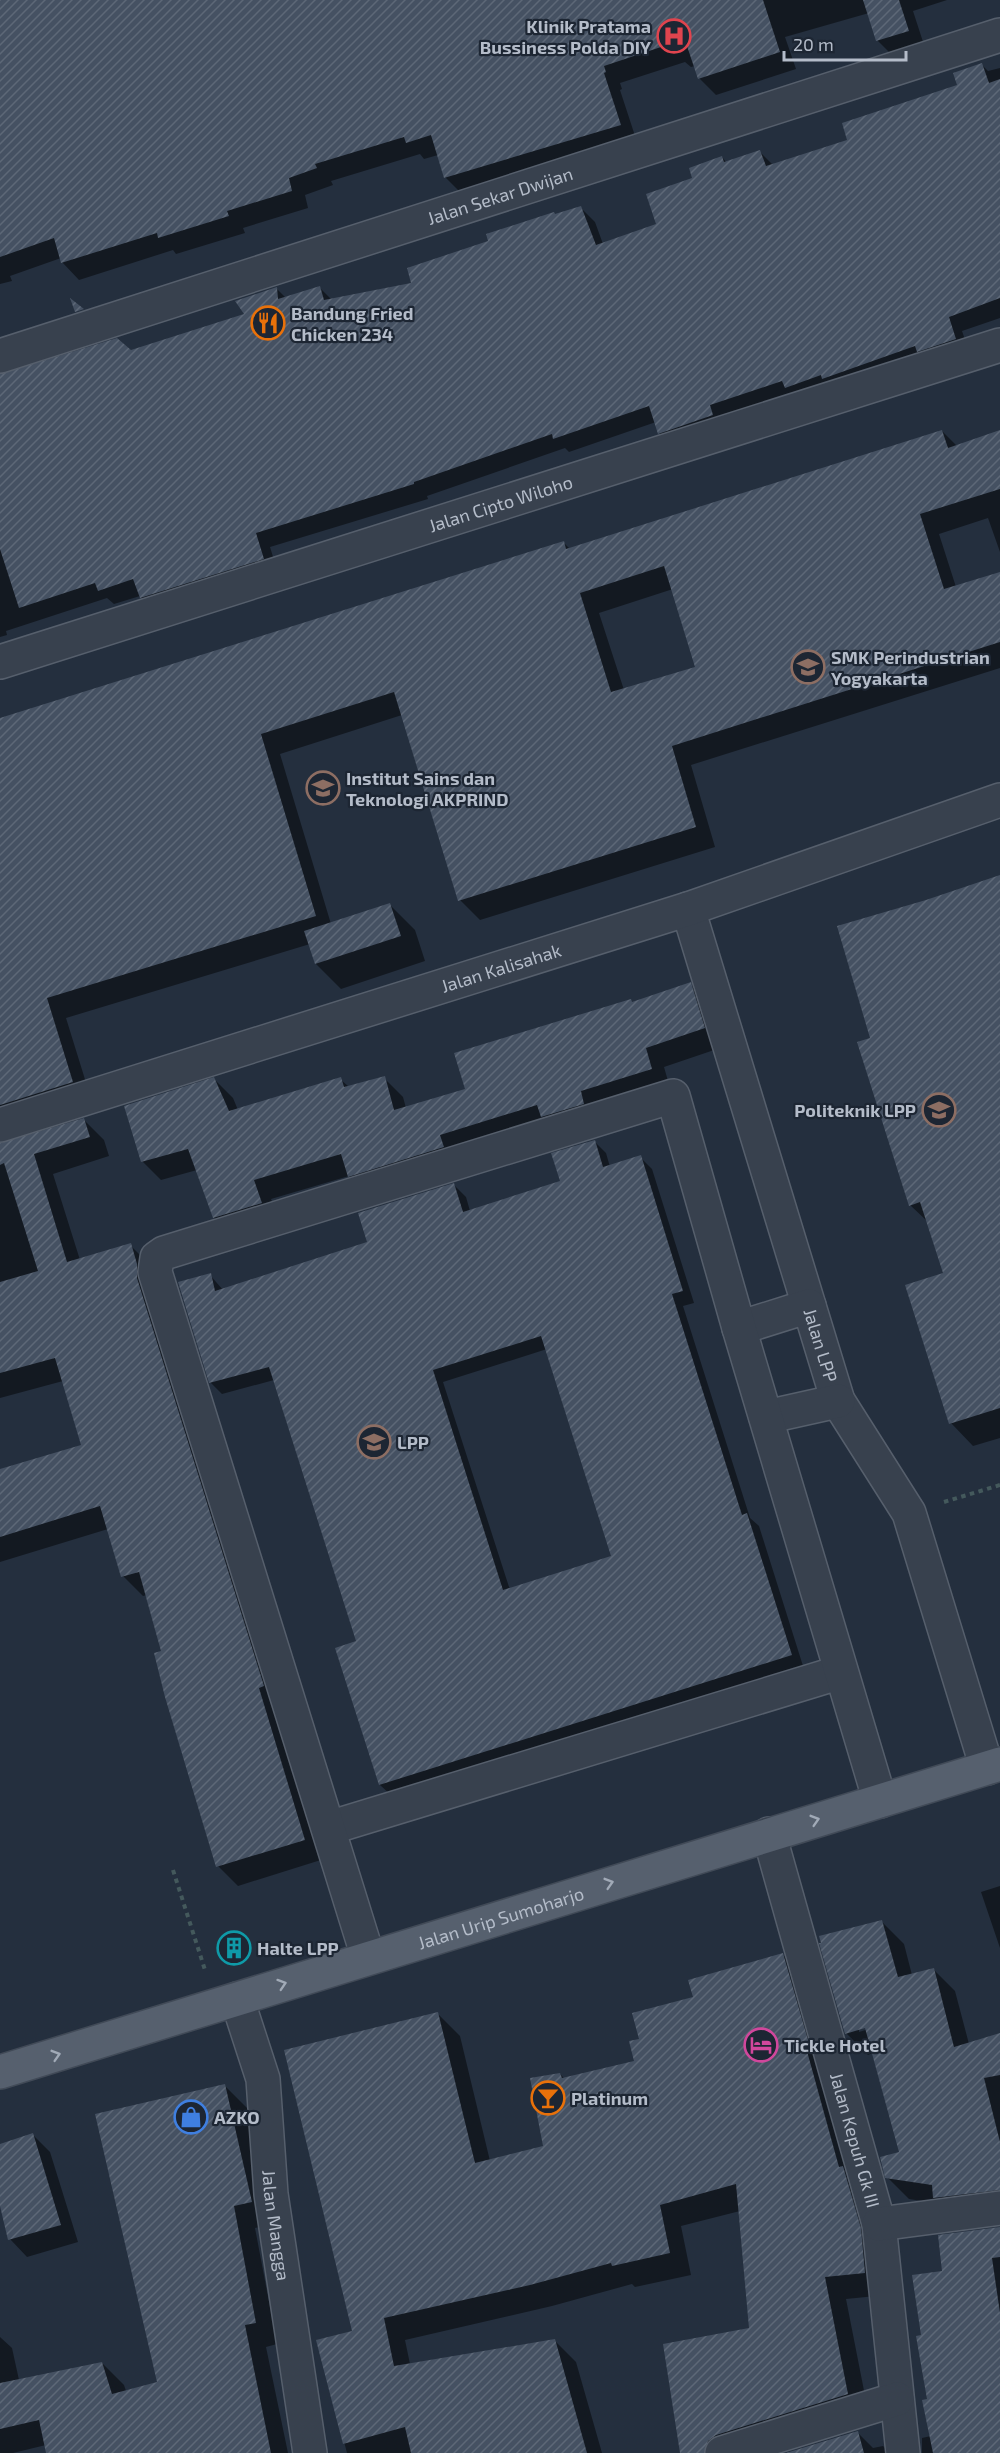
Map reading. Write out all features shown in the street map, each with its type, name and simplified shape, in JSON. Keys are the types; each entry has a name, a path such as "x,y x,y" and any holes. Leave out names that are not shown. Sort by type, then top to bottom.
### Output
{"main road":[{"name":"Jalan Urip Sumoharjo","path":"0,2072 994,1766"}],"street":[{"name":"Jalan Sekar Dwijan","path":"0,356 1000,35"},
{"name":"Jalan Cipto Wiloho","path":"0,662 1000,345"},
{"name":"Jalan Kalisahak","path":"0,1125 688,909 1000,800"},
{"name":"Jalan LPP","path":"688,909 838,1401 909,1513 994,1766"},
{"path":"368,1957 158,1287 154,1263 164,1253 673,1096 739,1328 880,1801"},
{"path":"739,1328 809,1306"},
{"path":"766,1417 838,1401"},
{"path":"329,1828 841,1672"},
{"name":"Jalan Kepuh Gk III","path":"769,1834 879,2224 903,2453"},
{"name":"Jalan Mangga","path":"226,2002 263,2079 271,2194 310,2453"},
{"path":"879,2224 1000,2208"},
{"path":"722,2453 897,2399"}],"path":[{"path":"909,1513 1000,1485"},
{"path":"173,1870 226,2002"}],"building":[{"path":"0,0 763,0 780,52 698,79 687,46 672,51 670,44 604,66 606,72 604,73 621,125 444,178 431,135 406,143 404,137 315,164 317,168 289,178 292,191 227,211 229,216 158,238 157,233 61,263 54,238 0,257"},
{"path":"863,0 899,0 909,31 876,41"},
{"path":"982,63 989,83 1000,79 1000,298 949,317 956,339 917,352 915,346 822,379 821,375 785,388 782,381 710,405 713,415 658,434 649,406 553,439 552,434 414,482 414,484 256,533 264,559 140,598 133,579 98,591 95,583 19,608 0,549 0,374 117,338 131,350 244,314 235,301 277,287 278,299 320,286 324,300 411,283 407,268 488,241 486,234 554,212 555,214 581,206 596,245 656,224 646,194 692,178 689,168 722,156 724,162 760,150 766,166 847,140 842,123 957,85 953,73"},
{"path":"70,298 84,309 75,312"},
{"name":"Institut Sains dan Teknologi AKPRIND","path":"942,430 948,448 1000,430 1000,489 920,514 944,589 1000,572 1000,642 672,746 696,827 458,901 394,692 261,734 316,916 47,998 73,1082 0,1105 0,718 564,541 566,549","holes":["664,566 695,667 611,692 580,593"]},
{"path":"1000,875 1000,1408 949,1424 905,1285 943,1273 920,1202 909,1206 857,1042 870,1038 837,926"},
{"path":"390,903 401,936 315,964 304,931"},
{"path":"691,982 705,1028 646,1048 652,1069 581,1091 584,1104 541,1117 537,1105 440,1135 444,1147 348,1177 341,1154 254,1180 262,1203 213,1218 188,1149 141,1162 124,1106 214,1077 229,1111 341,1077 344,1087 385,1076 394,1110 465,1089 454,1053 631,999 632,1002"},
{"path":"84,1118 90,1137 34,1154 67,1262 131,1243 137,1264 137,1278 264,1686 259,1688 305,1840 216,1867 165,1697 154,1653 161,1651 139,1572 121,1577 100,1506 0,1537 0,1469 81,1445 55,1358 0,1373 0,1282 38,1271 4,1163 0,1165 0,1143"},
{"name":"LPP","path":"595,1140 603,1167 641,1155 683,1291 672,1294 742,1515 747,1513 792,1655 379,1785 335,1648 356,1641 269,1367 209,1383 178,1282 211,1273 215,1291 367,1242 358,1213 454,1183 463,1212 560,1181 551,1153","holes":["541,1336 611,1556 503,1590 433,1370"]},
{"path":"882,1920 898,1977 934,1968 954,2047 1000,2033 1000,2075 984,2078 1000,2142 1000,2190 933,2198 932,2185 885,2178 880,2157 899,2152 865,2028 845,2034 819,1943 821,1943 819,1936"},
{"path":"783,1953 809,2043 805,2044 839,2167 843,2166 861,2228 865,2273 825,2277 848,2394 716,2435 708,2441 704,2453 680,2453 663,2344 749,2328 736,2184 660,2205 670,2253 612,2266 611,2263 530,2285 384,2318 394,2366 555,2339 587,2453 411,2453 405,2427 343,2444 316,2340 352,2331 284,2050 438,2012 475,2163 543,2146 530,2078 560,2073 562,2078 634,2061 629,2041 639,2039 632,2013 693,1997 688,1980"},
{"path":"225,2084 252,2202 234,2206 256,2323 245,2325 271,2453 46,2453 39,2420 0,2429 0,2383 102,2362 112,2394 157,2382 95,2114"},
{"path":"33,2133 61,2225 8,2240 0,2206 0,2144"},
{"path":"1000,2227 1000,2257 992,2258 1000,2313 1000,2453 933,2453 922,2400 927,2399 916,2336 921,2335 912,2275 942,2271 938,2235"},
{"path":"858,2431 864,2453 786,2453"}],"place":[{"name":"Klinik Pratama Bussiness Polda DIY","path":"674,36"},
{"name":"Bandung Fried Chicken 234","path":"268,323"},
{"name":"SMK Perindustrian Yogyakarta","path":"808,667"},
{"name":"Institut Sains dan Teknologi AKPRIND","path":"323,788"},
{"name":"Politeknik LPP","path":"939,1110"},
{"name":"LPP","path":"374,1442"},
{"name":"Halte LPP","path":"234,1948"},
{"name":"Tickle Hotel","path":"761,2045"},
{"name":"Platinum","path":"548,2098"},
{"name":"AZKO","path":"191,2117"}]}
